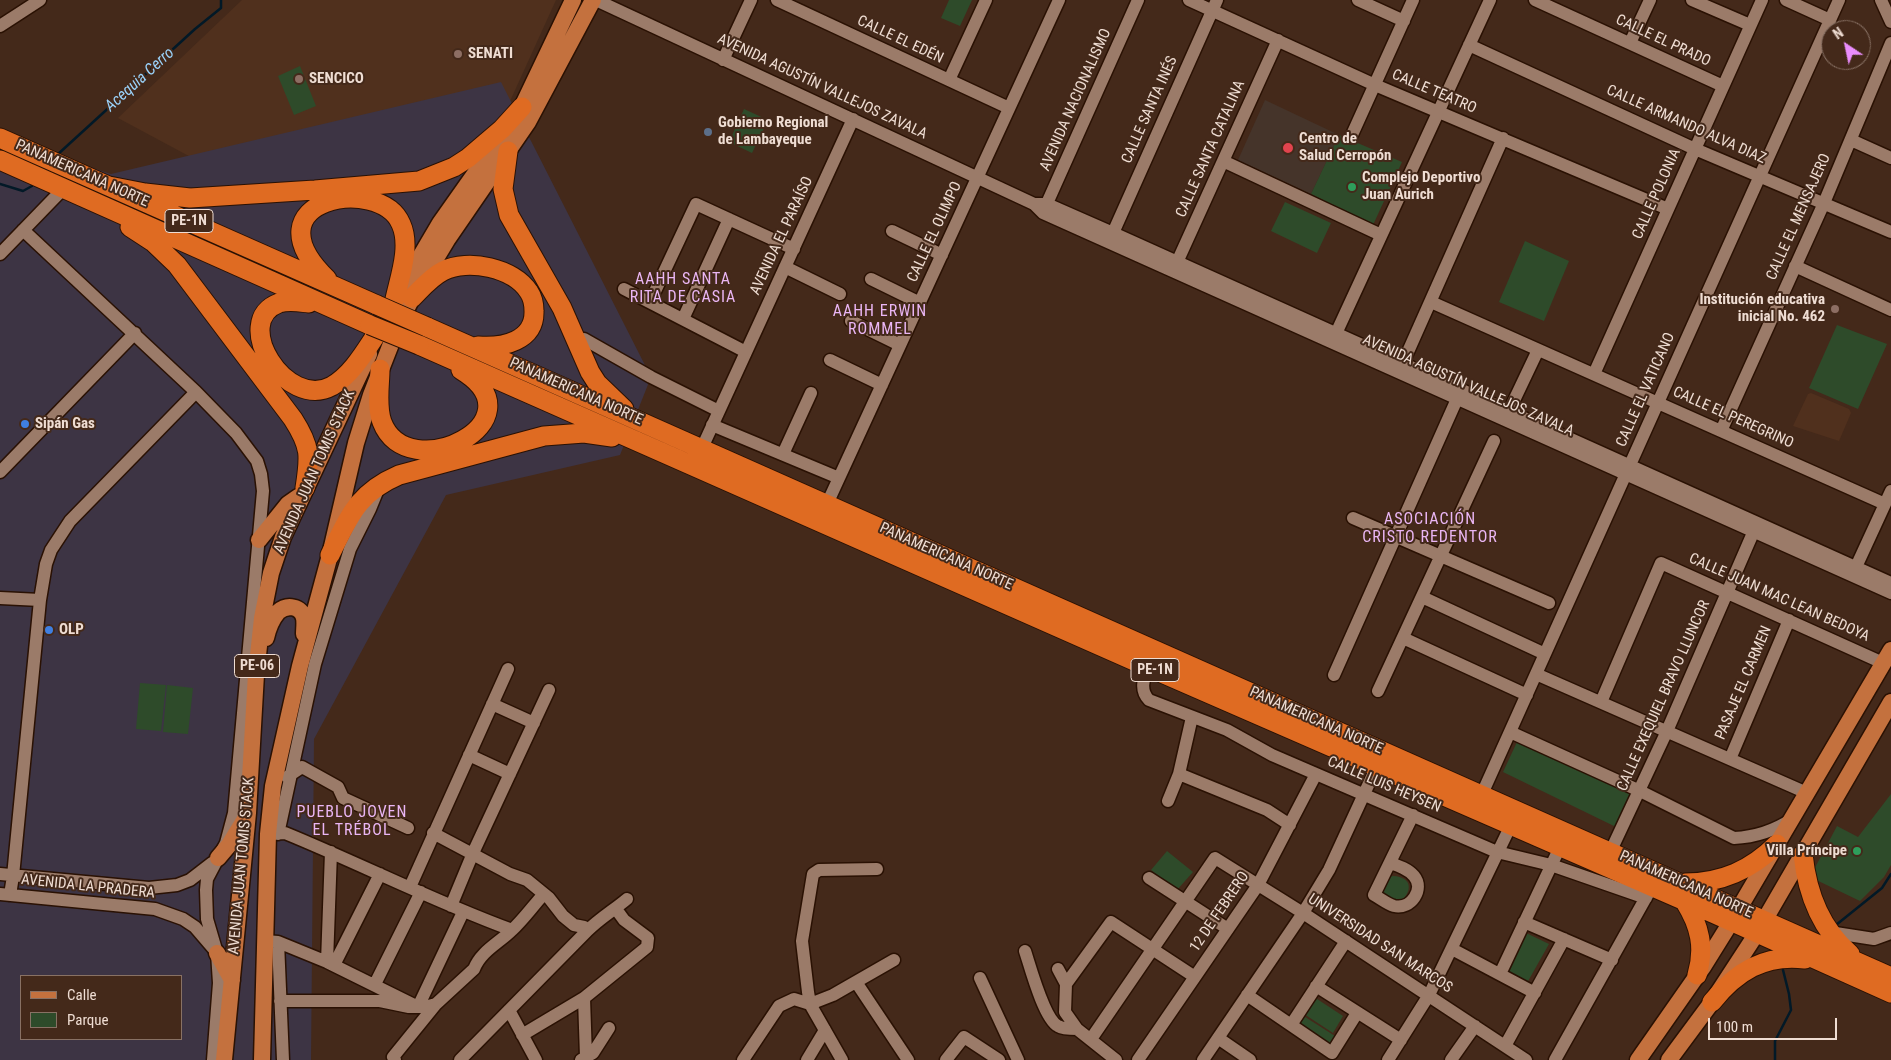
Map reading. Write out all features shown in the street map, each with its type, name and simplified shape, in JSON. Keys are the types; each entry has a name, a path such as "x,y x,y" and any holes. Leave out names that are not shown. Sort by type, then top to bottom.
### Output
{"highway":[{"path":"109,186 169,197 190,198 305,191 419,181 454,167 468,158 502,129 522,107"},
{"name":"PANAMERICANA NORTE","path":"0,138 333,285 419,345 1604,866 1682,883 1735,915 1761,927 1858,962 1891,977"},
{"path":"508,151 503,189 507,209 514,228 558,300 590,372 597,383 632,417"},
{"name":"PANAMERICANA NORTE","path":"0,160 324,305 427,327 471,346 1482,794 1649,893 1735,915"},
{"path":"333,285 315,267 306,254 300,232 302,222 315,207 325,203 339,200 368,200 381,203 390,208 402,225 404,235 404,299"},
{"path":"94,202 153,242 177,265 285,407 303,435 308,451 309,463 304,491"},
{"path":"404,299 444,270 459,264 487,267 512,277 522,284 530,293 534,305 534,317 530,328 521,338 495,348 471,346"},
{"path":"324,305 288,301 277,304 264,317 260,326 262,344 274,366 292,384 312,391 322,390 342,379 352,370 377,317"},
{"path":"380,369 379,408 381,421 394,439 402,446 418,450 451,446 466,439 479,429 486,419 489,408 484,391 476,382 440,354"},
{"path":"334,563 352,526 360,501 381,483 399,474 544,436 584,433 641,442"},
{"path":"1682,883 1699,883 1734,875 1764,857 1777,844"},
{"path":"1803,854 1805,875 1819,914 1830,932 1858,962"},
{"path":"1685,902 1694,915 1702,946 1697,975"},
{"name":"PANAMERICANA NORTE","path":"1761,927 1818,960 1891,993"},
{"path":"1712,1002 1725,986 1753,966 1768,961 1793,957 1818,960"}],"main road":[{"name":"AVENIDA JUAN TOMIS STACK","path":"262,1060 272,942 273,786 300,666 316,608 334,563 356,443 404,299 440,223 522,107 573,0"},
{"name":"AVENIDA JUAN TOMIS STACK","path":"224,1060 248,813 256,674 262,618 272,573 283,537 377,317 404,299 447,240 528,122 595,0"},
{"path":"259,540 288,504 304,491"},
{"path":"256,674 268,630 273,620 279,612 290,606 297,608 304,618 300,666"},
{"path":"1638,1060 1697,975 1735,915 1887,657"},
{"path":"1669,1060 1712,1002 1761,927 1891,702"},
{"name":"PE-06","path":"218,858 230,845 248,813"},
{"path":"1760,874 1766,886 1774,889 1783,888"},
{"path":"217,953 232,980"}],"street":[{"path":"0,26 40,0"},
{"name":"AVENIDA AGUSTÍN VALLEJOS ZAVALA","path":"595,0 1042,207 1334,338 1457,399 1628,470 1755,527 1891,592"},
{"path":"723,60 751,0"},
{"name":"CALLE EL EDÉN","path":"777,0 1009,108"},
{"path":"949,80 986,0"},
{"name":"CALLE EL OLIMPO","path":"827,504 1059,0"},
{"name":"AVENIDA NACIONALISMO","path":"1042,207 1138,0"},
{"name":"CALLE TEATRO","path":"1189,0 1215,5 1278,40 1375,84 1668,209"},
{"path":"1358,0 1404,21"},
{"path":"1351,137 1413,0"},
{"path":"1334,338 1490,0"},
{"name":"CALLE EL PRADO","path":"1536,0 1723,86"},
{"path":"1630,44 1650,0"},
{"path":"1692,0 1750,25"},
{"name":"CALLE POLONIA","path":"1594,374 1762,0"},
{"path":"1786,0 1830,20"},
{"name":"CALLE EL VATICANO","path":"1830,20 1839,0"},
{"path":"1882,0 1891,22"},
{"name":"CALLE SANTA INÉS","path":"1112,233 1215,5"},
{"name":"CALLE SANTA CATALINA","path":"1175,267 1278,40"},
{"name":"CALLE EL VATICANO","path":"1482,794 1821,40"},
{"name":"CALLE EL MENSAJERO","path":"1721,431 1824,203 1891,43"},
{"name":"CALLE ARMANDO ALVA DIAZ","path":"1469,45 1695,149 1891,232"},
{"name":"AVENIDA EL PARAÍSO","path":"702,448 853,119"},
{"path":"1403,363 1503,138"},
{"path":"1851,140 1891,158"},
{"path":"1223,161 1381,235"},
{"path":"0,254 64,188"},
{"path":"650,302 696,204 794,249"},
{"name":"AVENIDA AGUSTÍN VALLEJOS ZAVALA","path":"1042,207 1112,233 1175,267"},
{"path":"682,319 729,219"},
{"name":"AVENIDA JUAN TOMIS STACK","path":"23,230 135,333 236,433 257,461 261,474 263,491 234,813 231,830 207,879 205,904 207,919 217,953 219,983 213,1060"},
{"path":"892,230 942,255"},
{"path":"1795,266 1891,310"},
{"path":"785,267 840,294"},
{"path":"871,278 920,303"},
{"path":"624,289 746,352"},
{"name":"CALLE EL PEREGRINO","path":"1431,302 1885,504"},
{"path":"851,321 900,345"},
{"path":"0,472 135,333"},
{"path":"584,338 651,377 719,411"},
{"name":"AVENIDA AGUSTÍN VALLEJOS ZAVALA","path":"1334,338 1403,363 1509,411 1628,470"},
{"path":"1509,411 1538,350"},
{"path":"830,360 882,384"},
{"path":"5,895 40,600 50,550 70,521 196,392"},
{"path":"783,454 811,392"},
{"path":"1334,675 1457,399"},
{"path":"712,425 839,478"},
{"path":"1378,691 1494,441"},
{"path":"1856,567 1891,491"},
{"path":"1353,518 1549,603"},
{"name":"AVENIDA AGUSTÍN VALLEJOS ZAVALA","path":"1755,527 1891,583"},
{"name":"CALLE EXEQUIEL BRAVO LLUNCOR","path":"1604,866 1640,791 1755,527"},
{"name":"AVENIDA JUAN TOMIS STACK","path":"273,834 290,775 315,664 334,602 334,563"},
{"name":"CALLE JUAN MAC LEAN BEDOYA","path":"1601,702 1661,563 1788,620 1887,657"},
{"path":"1422,597 1545,654"},
{"path":"0,598 40,600"},
{"path":"316,608 334,602"},
{"name":"PASAJE EL CARMEN","path":"1730,759 1788,620"},
{"path":"1402,638 1527,695"},
{"name":"CALLE LUIS HEYSEN","path":"1148,667 1143,686 1145,696 1149,700 1237,735 1272,755 1497,852 1551,865 1604,866"},
{"path":"375,984 415,889 433,833 508,669"},
{"path":"1536,674 1807,793"},
{"path":"450,906 549,690"},
{"path":"492,704 534,723"},
{"path":"1168,801 1179,774 1192,716"},
{"path":"1510,732 1640,791 1734,838 1748,837 1767,832 1782,826 1792,819"},
{"path":"469,755 510,774"},
{"path":"1203,1060 1303,913 1329,870 1377,766"},
{"path":"273,786 302,767 338,787 343,798 408,828"},
{"path":"1179,774 1267,810 1290,825"},
{"name":"12 DE FEBRERO","path":"1138,1060 1258,885 1316,774"},
{"path":"1409,871 1417,882 1418,891 1411,902 1404,906 1396,906 1374,895 1413,815"},
{"path":"1388,1060 1429,995 1511,825"},
{"path":"273,834 285,833 415,889 463,912 512,930"},
{"path":"433,833 510,874 527,880 549,898 563,916 574,925 584,927 587,931"},
{"path":"1500,974 1560,847"},
{"path":"330,963 331,852"},
{"name":"AVENIDA LA PRADERA","path":"6,875 149,888 164,887 190,880 218,858"},
{"name":"UNIVERSIDAD SAN MARCOS","path":"1185,902 1215,858 1303,913 1526,1060"},
{"path":"1390,863 1422,875"},
{"path":"842,1060 810,1004 802,941 812,874 819,870 877,869"},
{"path":"330,963 380,874"},
{"path":"1150,878 1228,930"},
{"path":"1555,1060 1649,893"},
{"name":"AVENIDA LA PRADERA","path":"5,895 136,907 169,913 194,927 217,953"},
{"path":"394,1060 393,1057 436,1004 474,969 484,954 512,930 543,895"},
{"path":"460,1060 587,931 606,913 616,909 627,899"},
{"path":"1091,1039 1185,902"},
{"path":"522,1035 584,998 645,950 648,938 624,920 616,909"},
{"path":"418,1007 463,912"},
{"path":"1066,984 1111,922 1195,977"},
{"path":"1524,922 1612,960"},
{"path":"1830,932 1874,938 1891,933"},
{"path":"1505,1046 1564,939"},
{"path":"1292,1025 1346,941"},
{"path":"283,1060 280,1001 272,942 330,963 418,1007"},
{"path":"1452,949 1535,993"},
{"path":"1025,951 1051,1020 1058,1026 1077,1029"},
{"path":"743,1060 779,1006 794,999 810,1004 833,995 894,960"},
{"path":"1058,969 1066,984 1065,1012 1077,1029 1116,1060"},
{"path":"980,978 1018,1060"},
{"path":"856,982 908,1060"},
{"path":"1316,986 1400,1040"},
{"path":"1247,995 1332,1052 1357,1013"},
{"path":"584,998 584,1058 593,1053 609,1028"},
{"path":"280,1001 380,1001 409,1007 436,1004"},
{"path":"509,1010 536,1060"},
{"path":"1451,1060 1475,1026"},
{"path":"807,1060 826,1030"},
{"path":"946,1060 964,1037 999,1060"},
{"path":"1218,1038 1250,1060"}],"shaded area":[{"name":"SENCICO","path":"242,0 556,0 506,110 241,184 118,118"},
{"path":"501,82 651,377 620,455 446,495 314,739 311,1060 0,1060 0,138 111,174"},
{"name":"Centro de Salud Cerropón","path":"1265,100 1339,135 1311,194 1238,160"},
{"path":"1811,393 1849,409 1851,413 1839,441 1793,426 1808,394"}],"green space":[{"path":"949,0 972,0 960,26 941,18"},
{"path":"300,66 316,106 294,115 278,76"},
{"path":"744,109 768,120 752,153 729,142"},
{"name":"Complejo Deportivo Juan Aurich","path":"1339,135 1402,162 1373,225 1311,194"},
{"path":"1285,202 1331,223 1317,253 1271,231"},
{"path":"1525,241 1569,261 1544,321 1499,302"},
{"path":"1837,325 1887,344 1858,409 1809,388"},
{"path":"140,683 166,685 161,731 136,729"},
{"path":"167,685 193,688 188,734 163,732"},
{"path":"1517,742 1630,794 1616,827 1503,772"},
{"name":"Villa Príncipe","path":"1891,794 1891,865 1884,877 1860,901 1810,877 1837,826 1858,837"},
{"path":"1167,851 1193,872 1177,890 1151,870"},
{"path":"1393,876 1404,879 1409,886 1407,894 1399,903 1382,896 1381,887 1389,877"},
{"path":"1524,932 1549,944 1527,983 1506,973"},
{"path":"1314,997 1343,1016 1333,1033 1304,1014"},
{"path":"1302,1015 1335,1036 1328,1047 1295,1025"}],"waterway":[{"name":"Acequia Cerro","path":"57,155 195,29 221,8 221,0"},
{"name":"Acequia Cerro","path":"0,184 23,191 32,186"},
{"path":"1836,925 1882,888 1891,874"},
{"path":"1775,1060 1775,1041 1791,1010 1783,970"}],"place":[{"name":"SENATI","path":"458,54"},
{"name":"SENCICO","path":"299,79"},
{"name":"Gobierno Regional de Lambayeque","path":"708,132"},
{"name":"Centro de Salud Cerropón","path":"1288,148"},
{"name":"Complejo Deportivo Juan Aurich","path":"1352,187"},
{"name":"Institución educativa inicial No. 462","path":"1835,309"},
{"name":"Sipán Gas","path":"25,424"},
{"name":"OLP","path":"49,630"},
{"name":"Villa Príncipe","path":"1857,851"}],"district":[{"name":"AAHH SANTA RITA DE CASIA","path":"683,289"},
{"name":"AAHH ERWIN ROMMEL","path":"880,321"},
{"name":"ASOCIACIÓN CRISTO REDENTOR","path":"1430,529"},
{"name":"PUEBLO JOVEN EL TRÉBOL","path":"352,822"}]}
